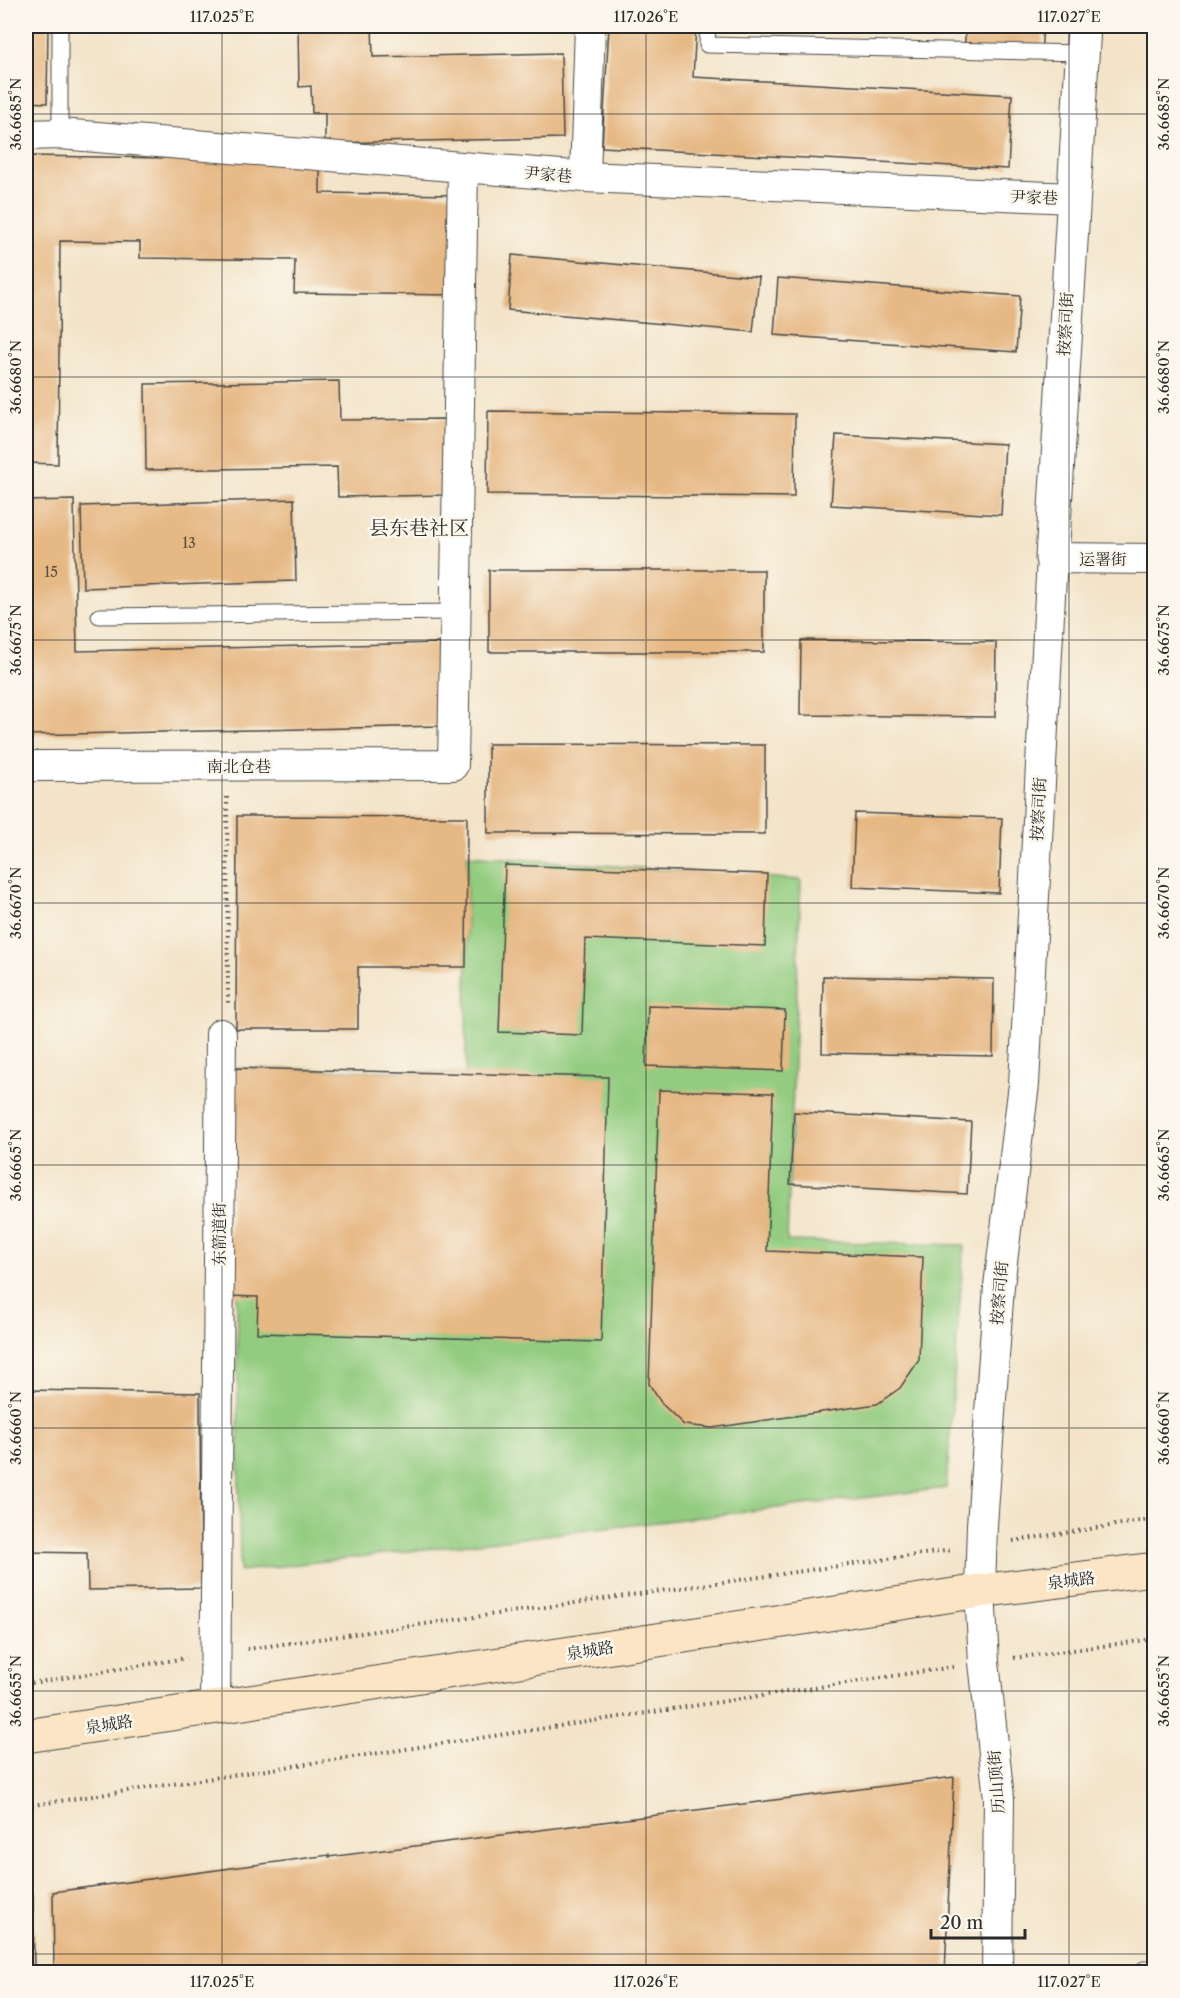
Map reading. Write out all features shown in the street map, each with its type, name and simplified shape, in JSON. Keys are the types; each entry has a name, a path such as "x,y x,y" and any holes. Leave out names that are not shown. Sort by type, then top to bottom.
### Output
{"main road":[{"name":"泉城路","path":"26,1736 980,1592 1155,1569"}],"street":[{"path":"585,177 590,26"},
{"name":"按察司街","path":"980,1592 982,1525 999,1286 1024,1084 1072,198 1083,39"},
{"name":"尹家巷","path":"26,135 60,134 585,177 1072,198"},
{"path":"456,612 463,167"},
{"name":"运署街","path":"1052,558 1155,559"},
{"name":"南北仓巷","path":"26,766 453,765 456,612"},
{"name":"东箭道街","path":"215,1708 221,1034"},
{"name":"历山顶街","path":"980,1592 984,1662 999,1798 997,1972"}],"lane":[{"path":"60,26 60,134"},
{"path":"708,26 707,45 1083,39"},
{"path":"99,616 456,612"}],"path":[{"path":"221,1034 228,1034 227,766"},
{"path":"26,1684 216,1653 982,1546 1155,1518"},
{"path":"26,1806 984,1662 1155,1640"}],"green space":[{"path":"467,855 801,880 787,1241 964,1245 946,1488 240,1571 234,1068 466,1073"}],"building":[{"path":"26,26 48,26 47,103 26,102"},
{"path":"298,26 372,26 373,57 561,53 563,138 325,143 325,113 312,113 311,86 299,87"},
{"path":"609,26 696,26 693,77 1012,95 1008,169 602,147"},
{"path":"966,26 1043,26 1041,55 964,51"},
{"path":"26,156 320,160 320,193 455,195 454,295 294,293 295,260 140,258 140,242 60,241 58,464 26,463"},
{"path":"512,255 759,277 753,332 508,310"},
{"path":"778,278 1020,296 1016,352 774,335"},
{"path":"339,381 340,420 447,419 448,495 338,497 337,467 146,470 145,384"},
{"path":"488,411 795,414 794,497 487,494"},
{"path":"836,435 1005,444 1001,515 831,505"},
{"path":"294,499 296,581 83,588 81,506"},
{"path":"74,500 77,651 440,643 441,726 26,735 26,501"},
{"path":"489,570 764,570 764,652 489,652"},
{"path":"801,640 996,642 995,717 800,715"},
{"path":"488,744 765,745 765,834 488,833"},
{"path":"855,813 1002,818 999,893 852,887"},
{"path":"237,816 467,817 466,967 358,967 358,1029 236,1029"},
{"path":"505,865 767,874 765,946 585,939 582,1035 499,1032"},
{"path":"823,976 994,979 993,1056 822,1053"},
{"path":"648,1006 785,1010 783,1071 646,1066"},
{"path":"234,1068 608,1077 601,1342 257,1333 258,1297 228,1296"},
{"path":"659,1090 773,1093 767,1251 923,1257 919,1360 900,1388 877,1404 712,1428 684,1425 662,1404 649,1384"},
{"path":"794,1112 971,1122 967,1194 790,1184"},
{"path":"26,1390 200,1393 201,1588 88,1590 87,1553 26,1552"},
{"path":"954,1777 945,1972 54,1972 53,1892"},
{"path":"33,1894 34,1972 26,1972 26,1895"}],"district":[{"name":"县东巷社区","path":"419,528"}]}
